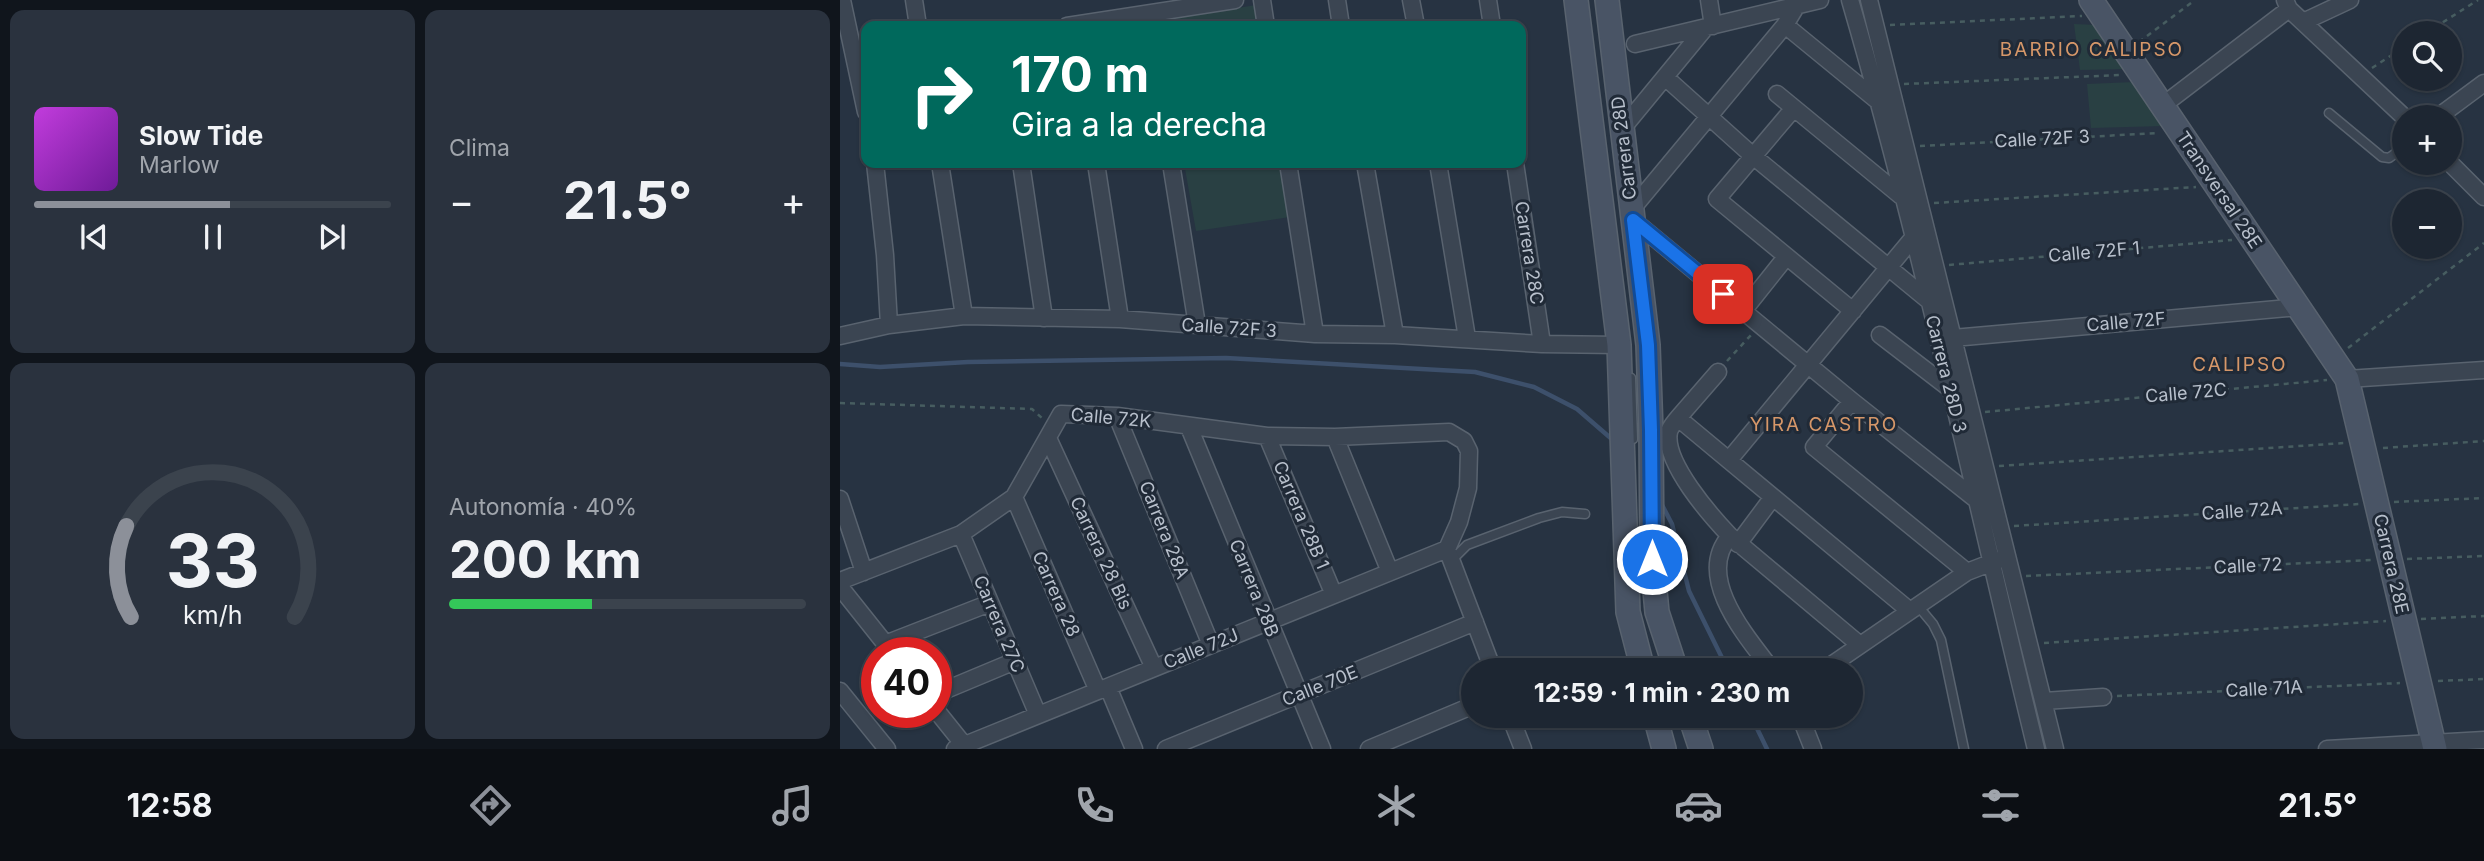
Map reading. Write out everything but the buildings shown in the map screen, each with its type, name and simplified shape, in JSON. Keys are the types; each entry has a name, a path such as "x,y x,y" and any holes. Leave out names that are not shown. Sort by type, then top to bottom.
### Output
{"street":[{"path":"842,0 861,89"},
{"path":"914,0 917,21"},
{"path":"1148,20 1235,0"},
{"path":"1262,0 1265,21"},
{"path":"1337,0 1340,21"},
{"path":"1411,0 1415,21"},
{"path":"1488,0 1491,21"},
{"name":"Carrera 28D","path":"1576,0 1627,406 1633,529 1628,612 1640,658"},
{"name":"Carrera 28D","path":"1607,0 1648,345 1647,553 1657,612 1672,658"},
{"path":"1622,129 1709,26 1709,0"},
{"path":"1635,44 1797,3 1820,0"},
{"name":"Carrera 28D 3","path":"1850,0 1880,102 1949,388 1981,491 1990,562 2036,749"},
{"name":"Carrera 28D 3","path":"1869,0 1985,467 1981,491 2000,527 2055,749"},
{"path":"2303,22 2350,0"},
{"path":"1797,3 1785,25 1632,215 1852,401 1981,491"},
{"path":"2162,106 2287,5 2392,106"},
{"name":"Transversal 28E","path":"2096,8 2347,379"},
{"path":"1785,25 1880,102"},
{"path":"1665,77 1753,156 1928,300"},
{"path":"2454,105 2484,83"},
{"path":"1777,94 1902,196"},
{"path":"1794,108 1717,199 1853,311"},
{"path":"876,168 886,255 889,325"},
{"path":"941,168 964,316"},
{"path":"1022,168 1044,318"},
{"path":"1097,168 1120,319"},
{"path":"1172,168 1197,325"},
{"path":"1289,168 1314,334"},
{"path":"1366,168 1395,334"},
{"path":"1439,168 1467,338"},
{"name":"Carrera 28C","path":"1516,168 1542,344"},
{"path":"2462,175 2484,197"},
{"path":"1729,460 1912,239"},
{"path":"1743,311 1786,257"},
{"name":"Calle 72F","path":"1953,338 2299,307"},
{"name":"Calle 72F 3","path":"840,336 889,325 964,316 1120,319 1314,334 1395,334 1542,344 1619,345"},
{"path":"1880,335 1949,388"},
{"path":"2347,379 2484,370"},
{"path":"1718,372 1669,430 1670,445 1683,475 1700,503 1734,540 1860,645"},
{"name":"Carrera 28E","path":"2347,379 2434,746"},
{"path":"1852,401 1814,447 1967,572"},
{"name":"Calle 72K","path":"840,581 961,534 1014,497 1061,414 1117,416 1267,436 1335,437 1449,432 1464,441 1469,451 1468,488 1449,555"},
{"name":"Carrera 28A","path":"1117,416 1211,645"},
{"path":"1678,418 1773,498 1914,609"},
{"name":"Carrera 28B","path":"1189,427 1322,749"},
{"name":"Carrera 28 Bis","path":"1051,433 1154,668"},
{"name":"Carrera 28B 1","path":"1267,436 1334,595"},
{"path":"1335,437 1390,572"},
{"name":"Carrera 28","path":"1014,497 1133,749"},
{"path":"1764,658 1723,598 1717,577 1718,559 1724,543 1734,540 1773,498"},
{"path":"840,499 864,572"},
{"name":"Carrera 27C","path":"961,534 1038,715"},
{"path":"1449,555 1488,658"},
{"name":"Calle 72J","path":"960,747 1390,572 1449,555"},
{"path":"1841,658 1967,572 2007,558"},
{"path":"840,587 880,637"},
{"path":"914,637 990,603"},
{"name":"Calle 70E","path":"1166,749 1475,622"},
{"path":"952,687 1015,661"},
{"path":"840,691 887,749"},
{"path":"2044,701 2103,697"},
{"path":"1369,749 1461,710"},
{"path":"948,728 960,747"},
{"path":"1515,728 1523,749"},
{"path":"1658,728 1664,749"},
{"path":"1694,728 1701,749"},
{"path":"1805,728 1814,749"},
{"path":"2327,749 2434,746 2484,740"}],"lane":[{"path":"1584,0 1591,38"},
{"path":"1599,0 1647,426 1633,529"},
{"path":"2329,113 2382,157 2392,156"},
{"path":"1631,372 1627,406 1633,452"},
{"path":"1633,466 1633,529 1638,612 1647,647"},
{"path":"1449,555 1467,545 1539,518 1562,512 1585,514"},
{"path":"1645,586 1647,553"},
{"path":"1914,609 1933,624 1941,640 1964,749"}],"path":[{"path":"2125,52 2195,0"},
{"path":"2445,21 2478,0"},
{"path":"1876,26 2096,8"},
{"path":"2360,75 2392,55"},
{"path":"1890,85 2141,75"},
{"name":"Calle 72F 3","path":"1905,147 2179,132"},
{"path":"1920,204 2216,186"},
{"name":"Calle 72F 1","path":"1935,266 2252,238"},
{"path":"2335,359 2484,243"},
{"path":"1718,372 1760,325"},
{"name":"Calle 72C","path":"1972,413 2347,379"},
{"path":"840,403 1032,409 1051,433"},
{"path":"1985,467 2484,440"},
{"name":"Calle 72A","path":"2000,527 2376,502 2484,498"},
{"name":"Calle 72","path":"2012,577 2484,556"},
{"path":"2029,644 2484,616"},
{"name":"Calle 71A","path":"2103,697 2484,679"}],"green space":[{"path":"1256,5 1258,21 1159,21"},
{"path":"2074,24 2097,25 2126,69 2080,70"},
{"path":"2134,82 2164,126 2091,128 2087,84"},
{"path":"1185,168 1282,168 1290,217 1196,231"}],"waterway":[{"path":"840,364 880,367 968,362 1226,358 1475,372 1534,387 1577,409 1614,441"},
{"path":"1661,503 1672,524 1689,591 1722,658"},
{"path":"1757,728 1767,749"}],"district":[{"name":"BARRIO CALIPSO","path":"2092,49"},
{"name":"CALIPSO","path":"2240,364"},
{"name":"YIRA CASTRO","path":"1824,424"}],"route":[{"path":"1652,559 1648,345 1633,220 1723,294"}]}
